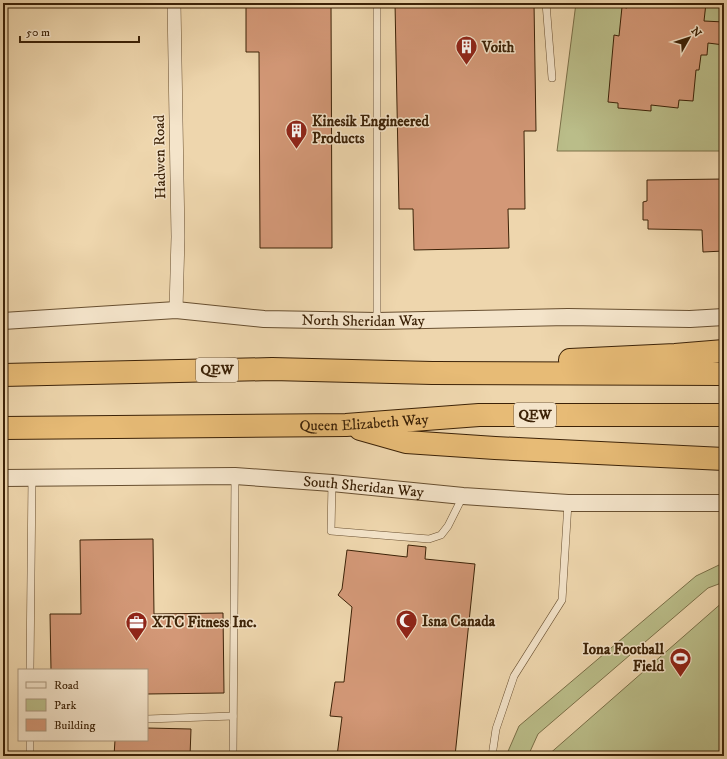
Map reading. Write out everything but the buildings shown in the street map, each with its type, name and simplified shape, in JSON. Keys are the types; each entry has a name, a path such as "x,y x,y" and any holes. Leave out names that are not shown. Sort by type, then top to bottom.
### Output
{"highway":[{"path":"432,373 478,365 675,355 724,351"},
{"name":"QEW","path":"3,375 272,369 432,373 724,374"},
{"name":"Queen Elizabeth Way","path":"3,428 346,425 479,415 724,415"},
{"path":"346,425 406,442 495,448 724,459"}],"street":[{"name":"Hadwen Road","path":"174,3 178,237 176,310"},
{"name":"North Sheridan Way","path":"3,321 176,310 264,319 377,321 568,317 690,319 724,317"},
{"name":"South Sheridan Way","path":"3,478 235,476 332,483 463,496 568,503 724,503"}],"lane":[{"path":"377,3 377,321"},
{"path":"546,3 552,78"},
{"path":"233,756 235,476"},
{"path":"30,669 32,477"},
{"path":"332,483 331,531 429,539 441,536 448,526 463,496"},
{"path":"492,756 496,729 514,676 562,600 568,503"},
{"path":"148,719 233,716"},
{"path":"30,741 30,756"}],"green space":[{"path":"576,3 724,3 724,151 557,151"},
{"path":"724,564 724,582 708,588 538,734 528,756 506,756 519,726 696,576"},
{"name":"Iona Football Field","path":"724,601 724,756 547,756"}],"place":[{"name":"Voith","path":"466,66"},
{"name":"Kinesik Engineered Products","path":"296,150"},
{"name":"Isna Canada","path":"407,640"},
{"name":"XTC Fitness Inc.","path":"137,642"},
{"name":"Iona Football Field","path":"680,678"}]}
